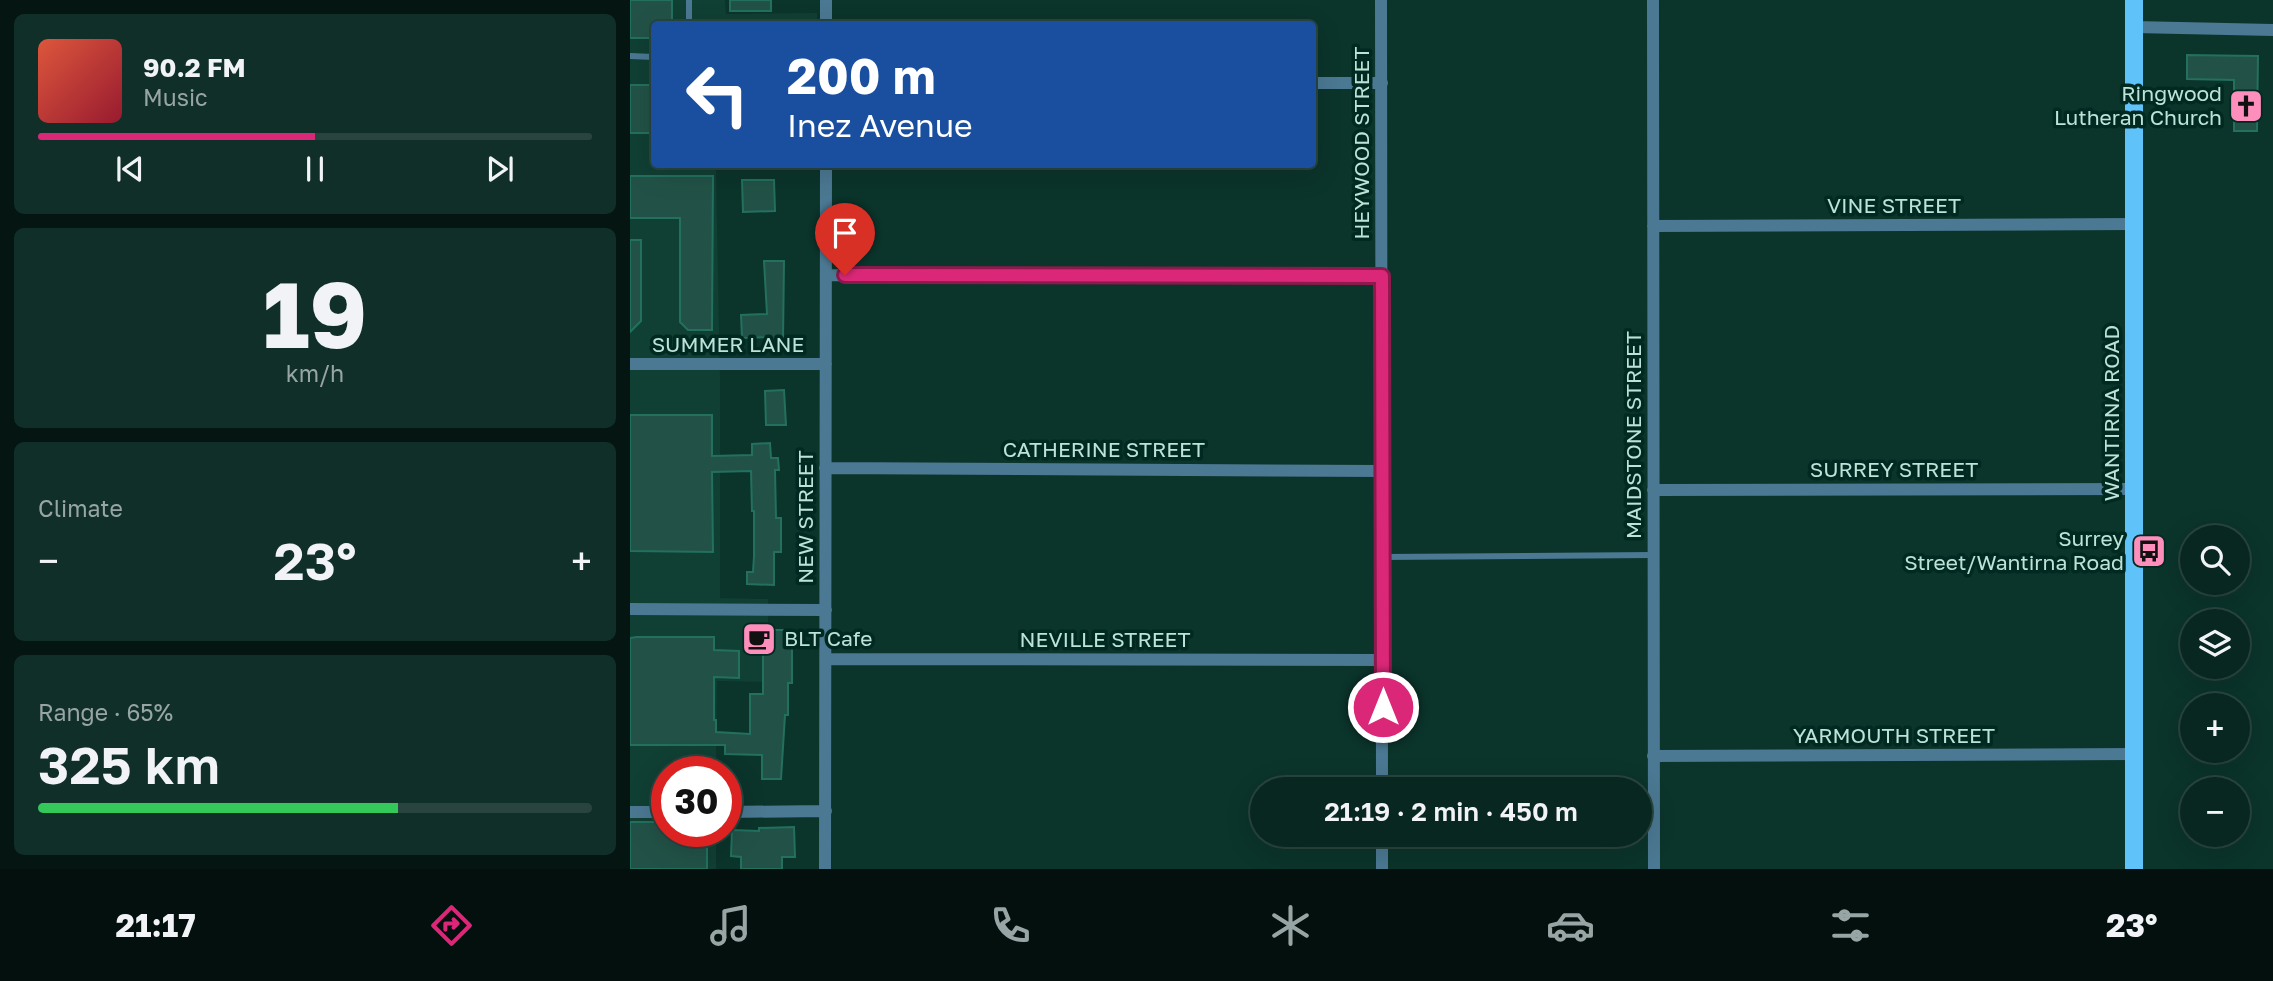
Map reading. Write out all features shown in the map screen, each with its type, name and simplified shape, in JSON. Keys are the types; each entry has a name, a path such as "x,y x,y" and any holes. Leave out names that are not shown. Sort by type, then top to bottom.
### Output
{"main road":[{"name":"WANTIRNA ROAD","path":"2134,0 2134,869"}],"street":[{"path":"826,0 826,21"},
{"name":"HEYWOOD STREET","path":"1381,0 1382,777"},
{"name":"MAIDSTONE STREET","path":"1653,0 1654,869"},
{"path":"2134,27 2273,30"},
{"path":"1316,83 1382,83"},
{"name":"NEW STREET","path":"825,869 826,168"},
{"name":"VINE STREET","path":"1653,226 2135,224"},
{"path":"826,275 1382,276"},
{"name":"SUMMER LANE","path":"630,364 826,364"},
{"name":"CATHERINE STREET","path":"825,468 1382,471"},
{"name":"SURREY STREET","path":"1653,490 2134,489"},
{"path":"630,609 826,610"},
{"name":"NEVILLE STREET","path":"826,659 1383,660"},
{"name":"YARMOUTH STREET","path":"1653,756 2135,754"},
{"path":"742,812 826,811"},
{"path":"630,812 651,812"},
{"path":"1382,847 1382,869"}],"lane":[{"path":"689,0 689,21"},
{"path":"630,57 651,57"},
{"path":"1382,557 1653,555"}],"shaded area":[{"path":"630,0 725,0 726,14 817,13 817,21 651,21 651,168 716,170 720,598 768,599 768,655 763,655 763,682 717,681 716,756 651,756 651,847 716,847 716,869 630,869"}],"building":[{"path":"630,0 672,0 672,21 651,21 651,38 630,38"},
{"path":"730,0 771,0 771,11 730,11"},
{"name":"Ringwood Lutheran Church","path":"2187,55 2258,56 2257,131 2234,131 2234,80 2187,79"},
{"path":"630,85 651,85 651,133 630,133"},
{"path":"630,176 713,176 712,330 688,330 680,322 680,218 630,218"},
{"path":"742,180 774,180 775,211 743,212"},
{"path":"630,240 641,240 641,321 630,332"},
{"path":"764,261 784,261 783,341 768,341 768,337 742,338 741,315 767,314"},
{"path":"784,390 786,425 766,425 765,391"},
{"path":"630,415 712,415 712,456 752,455 752,444 770,443 771,458 778,458 779,470 775,470 776,518 781,518 781,552 774,552 774,585 747,584 747,572 753,572 754,556 751,471 712,472 713,552 630,551"},
{"path":"746,626 767,626 767,630 792,630 792,683 788,683 788,715 785,715 781,779 762,779 762,755 725,754 725,745 630,745 630,638 637,637 714,637 714,650 739,651 739,678 714,677 714,720 716,732 750,734 750,694 763,694 763,653 746,653"},
{"path":"630,822 651,822 651,847 707,847 707,869 630,869"},
{"path":"794,827 795,857 782,857 782,869 741,869 741,857 731,856 731,847 742,847 742,830 759,831 759,828"}],"place":[{"name":"Ringwood Lutheran Church","path":"2246,106"},
{"name":"Surrey Street/Wantirna Road","path":"2149,551"},
{"name":"BLT Cafe","path":"759,639"}],"route":[{"path":"845,275 1382,276 1383,707"}]}
